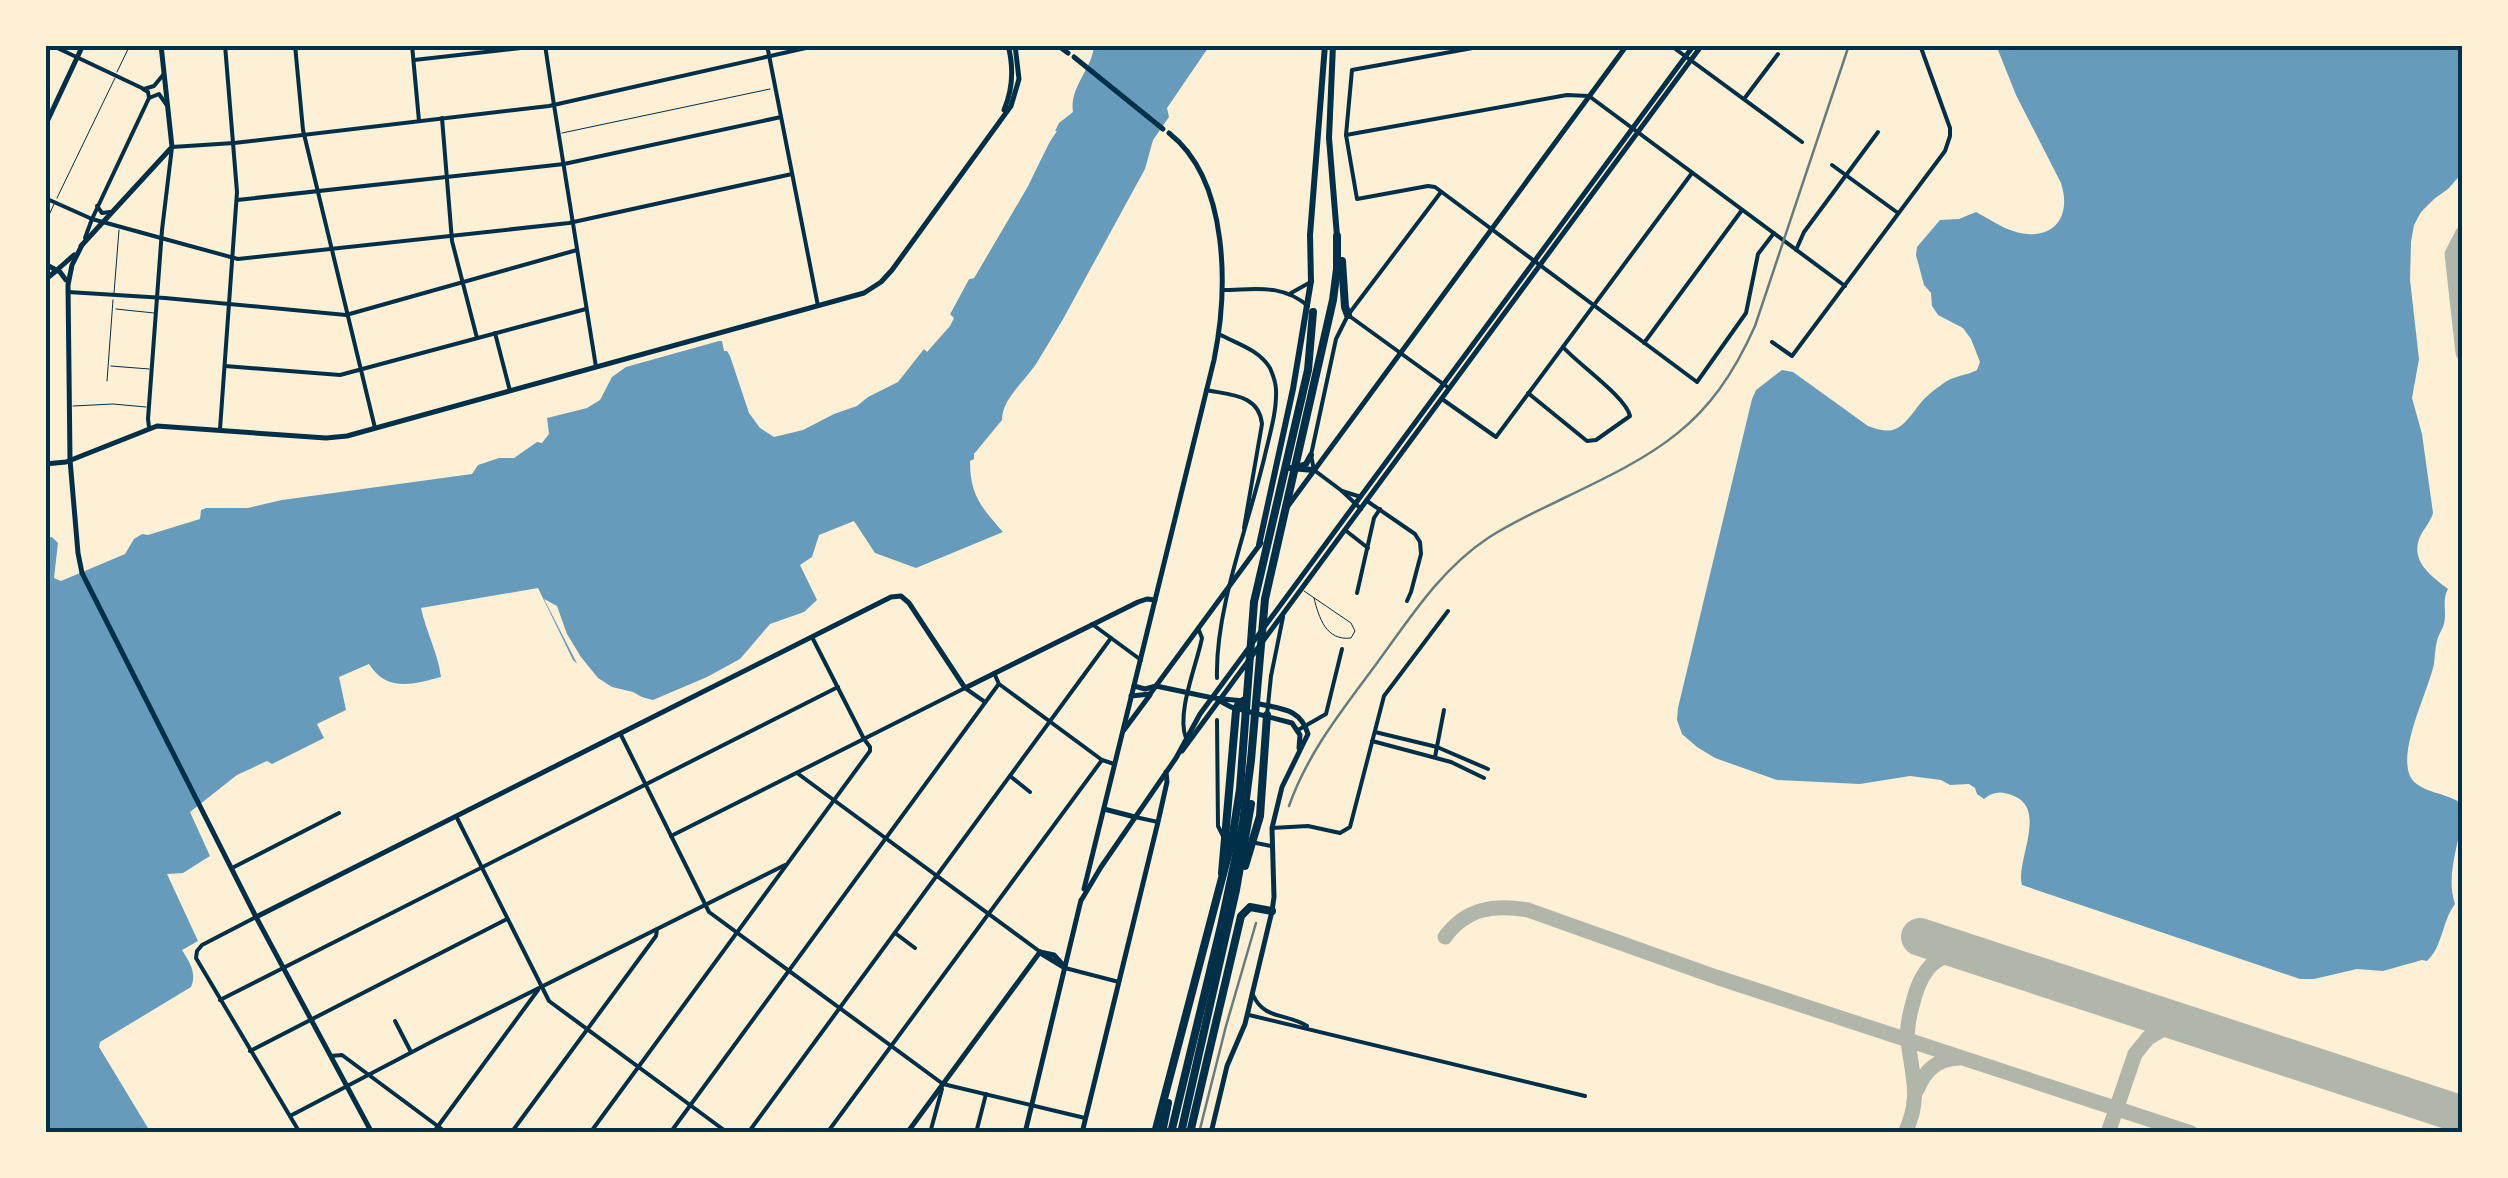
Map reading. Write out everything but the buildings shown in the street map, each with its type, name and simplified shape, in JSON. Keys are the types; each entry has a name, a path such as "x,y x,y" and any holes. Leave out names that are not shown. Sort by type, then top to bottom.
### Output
{"highway":[{"path":"1171,1133 1231,878 1254,602 1310,361 1310,234 1325,45"},
{"path":"1259,546 1334,295 1338,259 1328,138 1333,45"},
{"path":"1337,236 1348,315"},
{"path":"1289,453 1284,464 1314,470"},
{"path":"1182,1128 1245,809 1264,608 1289,453"},
{"path":"1291,468 1306,464 1310,455"},
{"path":"1231,878 1222,858 1240,704"},
{"path":"1155,1133 1231,878 1260,816 1267,716"},
{"path":"1235,722 1244,718 1262,720 1267,716"},
{"path":"1190,1133 1242,913 1250,907 1272,911"},
{"path":"1161,1120 1162,1133"}],"main road":[{"path":"45,126 83,45"},
{"path":"45,280 65,265 172,147 161,45"},
{"path":"1122,732 1627,45"},
{"path":"1688,58 1694,45"},
{"path":"1176,758 1213,698 1296,585 1332,543 1688,58 1702,45"},
{"path":"45,464 70,460 162,425 333,438 864,293 889,274 1011,106 1019,70 1014,46"},
{"path":"1025,1133 1206,390 1218,334 1222,290 1218,233 1208,188 1197,163 1169,133 1064,50"},
{"path":"82,246 72,265 68,289 70,460 84,579 256,917 372,1133"},
{"path":"45,264 64,276 68,289"},
{"path":"1364,499 1442,399 1447,387"},
{"path":"1082,899 1166,772 1303,590 1358,508"},
{"path":"256,917 889,598 901,596 910,605 965,688 1140,600 1155,600"},
{"path":"1134,686 1156,686 1240,704 1289,721 1298,730 1298,753"},
{"path":"1132,696 1150,694"},
{"path":"1211,1133 1228,1066 1248,1015 1272,911 1270,837 1282,786 1306,740 1306,726 1296,714 1267,716"},
{"path":"1082,1133 1158,822 1166,772"},
{"path":"1103,809 1135,817"},
{"path":"1051,954 1072,938"},
{"path":"1040,952 1065,968"},
{"path":"1040,952 1061,960 1065,968"},
{"path":"907,1133 1040,952"}],"street":[{"path":"51,45 148,92 82,246"},
{"path":"220,430 237,200 224,45"},
{"path":"295,45 304,134 375,428"},
{"path":"412,45 420,121"},
{"path":"414,60 545,45 596,367"},
{"path":"766,45 818,306"},
{"path":"149,427 156,298 172,147 554,105 820,45"},
{"path":"1488,45 1352,70 1346,135 1357,198 1428,186 1441,192 1696,382 1746,313 1758,254 1777,236"},
{"path":"1670,45 1802,142"},
{"path":"1772,342 1792,356 1948,143 1950,128 1920,45"},
{"path":"1744,100 1778,54"},
{"path":"143,89 151,88 163,75"},
{"path":"148,98 158,94 166,104"},
{"path":"1346,135 1567,96 1589,96 1844,286"},
{"path":"237,200 564,164 780,116"},
{"path":"442,118 452,236 478,338"},
{"path":"1794,249 1878,132"},
{"path":"1832,164 1898,212"},
{"path":"1442,399 1496,437 1692,173"},
{"path":"45,198 101,222 232,258 573,223 792,174"},
{"path":"1374,518 1314,470 1310,455 1338,333 1441,192"},
{"path":"97,206 102,213 110,212"},
{"path":"1644,343 1742,210"},
{"path":"68,289 349,315 577,250"},
{"path":"1292,293 1311,281"},
{"path":"1222,290 1278,290 1292,293 1310,308"},
{"path":"225,366 330,376 586,308"},
{"path":"1348,315 1447,387"},
{"path":"495,333 510,391"},
{"path":"1217,678 1222,627 1266,448 1276,387 1262,358 1218,334"},
{"path":"1528,393 1587,441 1596,440 1630,416 1626,403 1563,346"},
{"path":"1206,390 1246,398 1262,417 1243,538"},
{"path":"1342,491 1380,509 1420,542 1412,592 1406,601"},
{"path":"1357,593 1374,518 1380,509"},
{"path":"1346,530 1368,548"},
{"path":"1272,828 1306,826 1340,833 1348,830 1384,696 1448,611"},
{"path":"1267,716 1283,616"},
{"path":"1092,624 1141,660"},
{"path":"1186,738 1182,723 1202,638 1198,628"},
{"path":"590,1133 870,751 812,636"},
{"path":"748,1133 1111,638"},
{"path":"1298,730 1326,714 1342,648"},
{"path":"994,674 999,684 1102,760 1114,764"},
{"path":"670,1133 999,684"},
{"path":"220,1000 838,688"},
{"path":"671,836 965,688 985,702"},
{"path":"1434,757 1444,710"},
{"path":"1217,720 1222,820 1228,827 1270,837"},
{"path":"1372,742 1434,757 1481,776 1485,767 1437,747 1375,732"},
{"path":"620,734 709,912 942,1084 1086,1118"},
{"path":"827,1133 1102,760"},
{"path":"797,772 1040,952"},
{"path":"1010,776 1030,792"},
{"path":"1220,805 1218,826 1223,836 1271,846"},
{"path":"232,868 340,813"},
{"path":"456,816 550,1003 728,1133"},
{"path":"1135,817 1158,822"},
{"path":"290,1116 790,862"},
{"path":"256,917 202,945 196,952 197,961 300,1133"},
{"path":"250,1050 507,919"},
{"path":"511,1133 656,936 657,929"},
{"path":"895,933 915,948"},
{"path":"1065,968 1119,982"},
{"path":"433,1133 542,987"},
{"path":"1252,994 1261,1009 1296,1019 1311,1029"},
{"path":"1248,1015 1585,1096"},
{"path":"395,1021 411,1052"},
{"path":"332,1056 341,1054 448,1133"},
{"path":"930,1133 942,1084"},
{"path":"976,1133 986,1094"}],"lane":[{"path":"45,224 130,45"},
{"path":"558,134 775,88"},
{"path":"107,381 119,227"},
{"path":"112,308 156,313"},
{"path":"108,366 151,370"},
{"path":"69,406 148,407"},
{"path":"1296,585 1351,623 1355,631 1351,638 1341,639 1324,627 1314,598"},
{"path":"1388,1056 1390,1048"}],"water":[{"path":"1094,45 1210,45 1167,108 1169,117 1153,140 1145,169 1062,321 1010,398 1002,420 970,461 978,500 1003,532 916,568 875,553 854,521 819,535 812,557 800,565 817,600 804,612 770,624 740,659 653,700 606,688 573,660 538,588 421,608 441,677 411,684 393,683 369,664 339,677 346,710 317,724 324,738 272,764 267,761 237,775 190,812 210,856 183,873 167,874 198,941 182,950 190,964 193,982 191,987 100,1042 99,1047 151,1133 45,1133 45,538 52,537 58,543 54,578 61,581 125,554 142,534 200,519 201,510 206,508 248,508 472,474 478,465 514,458 537,442 542,443 549,434 547,418 587,408 600,400 612,377 626,367 719,341 730,356 749,413 760,428 774,437 803,430 857,406 898,382 924,349 927,352 950,326 954,318 950,314 969,279 974,278 1028,186 1059,123 1073,112 1074,94"},
{"path":"1996,45 2463,45 2463,172 2421,212 2411,242 2410,280 2419,359 2412,398 2422,434 2433,513 2417,551 2426,570 2448,589 2444,622 2411,736 2407,765 2414,782 2463,805 2453,867 2455,904 2427,961 2383,971 2357,969 2300,979 2022,885 2030,824 2024,803 2014,796 1998,793 1984,799 1969,784 1950,785 1910,776 1860,784 1777,780 1715,758 1682,734 1678,708 1756,390 1782,370 1793,372 1868,426 1896,429 1933,391 1949,380 1977,370 1980,362 1963,328 1938,315 1932,306 1917,247 1940,220 1959,219 1976,212 2026,234 2048,231 2061,218 2061,183 2016,95"}],"pier":[{"path":"1051,131 1057,131 1028,186 950,314 964,277 970,274"},
{"path":"544,599 557,606 567,634 598,678 656,705 610,694 583,675"}],"taxiway":[{"path":"2463,233 2452,254 2463,353"},
{"path":"1445,937 1462,920 1482,910 1528,910 1716,977 2191,1133"},
{"path":"1905,1133 1914,1097 1908,1029 1920,981 1941,958 1961,955 1987,959"},
{"path":"2108,1133 2135,1054 2148,1038 2177,1021"},
{"path":"1917,1090 1933,1067 1959,1058"}],"runway":[{"path":"1920,937 2463,1115"}],"railway":[{"path":"1289,806 1306,767 1339,714 1414,612 1455,565 1506,527 1653,451 1678,433 1719,389 1755,326 1849,45"},
{"path":"1199,1133 1256,923"}]}
